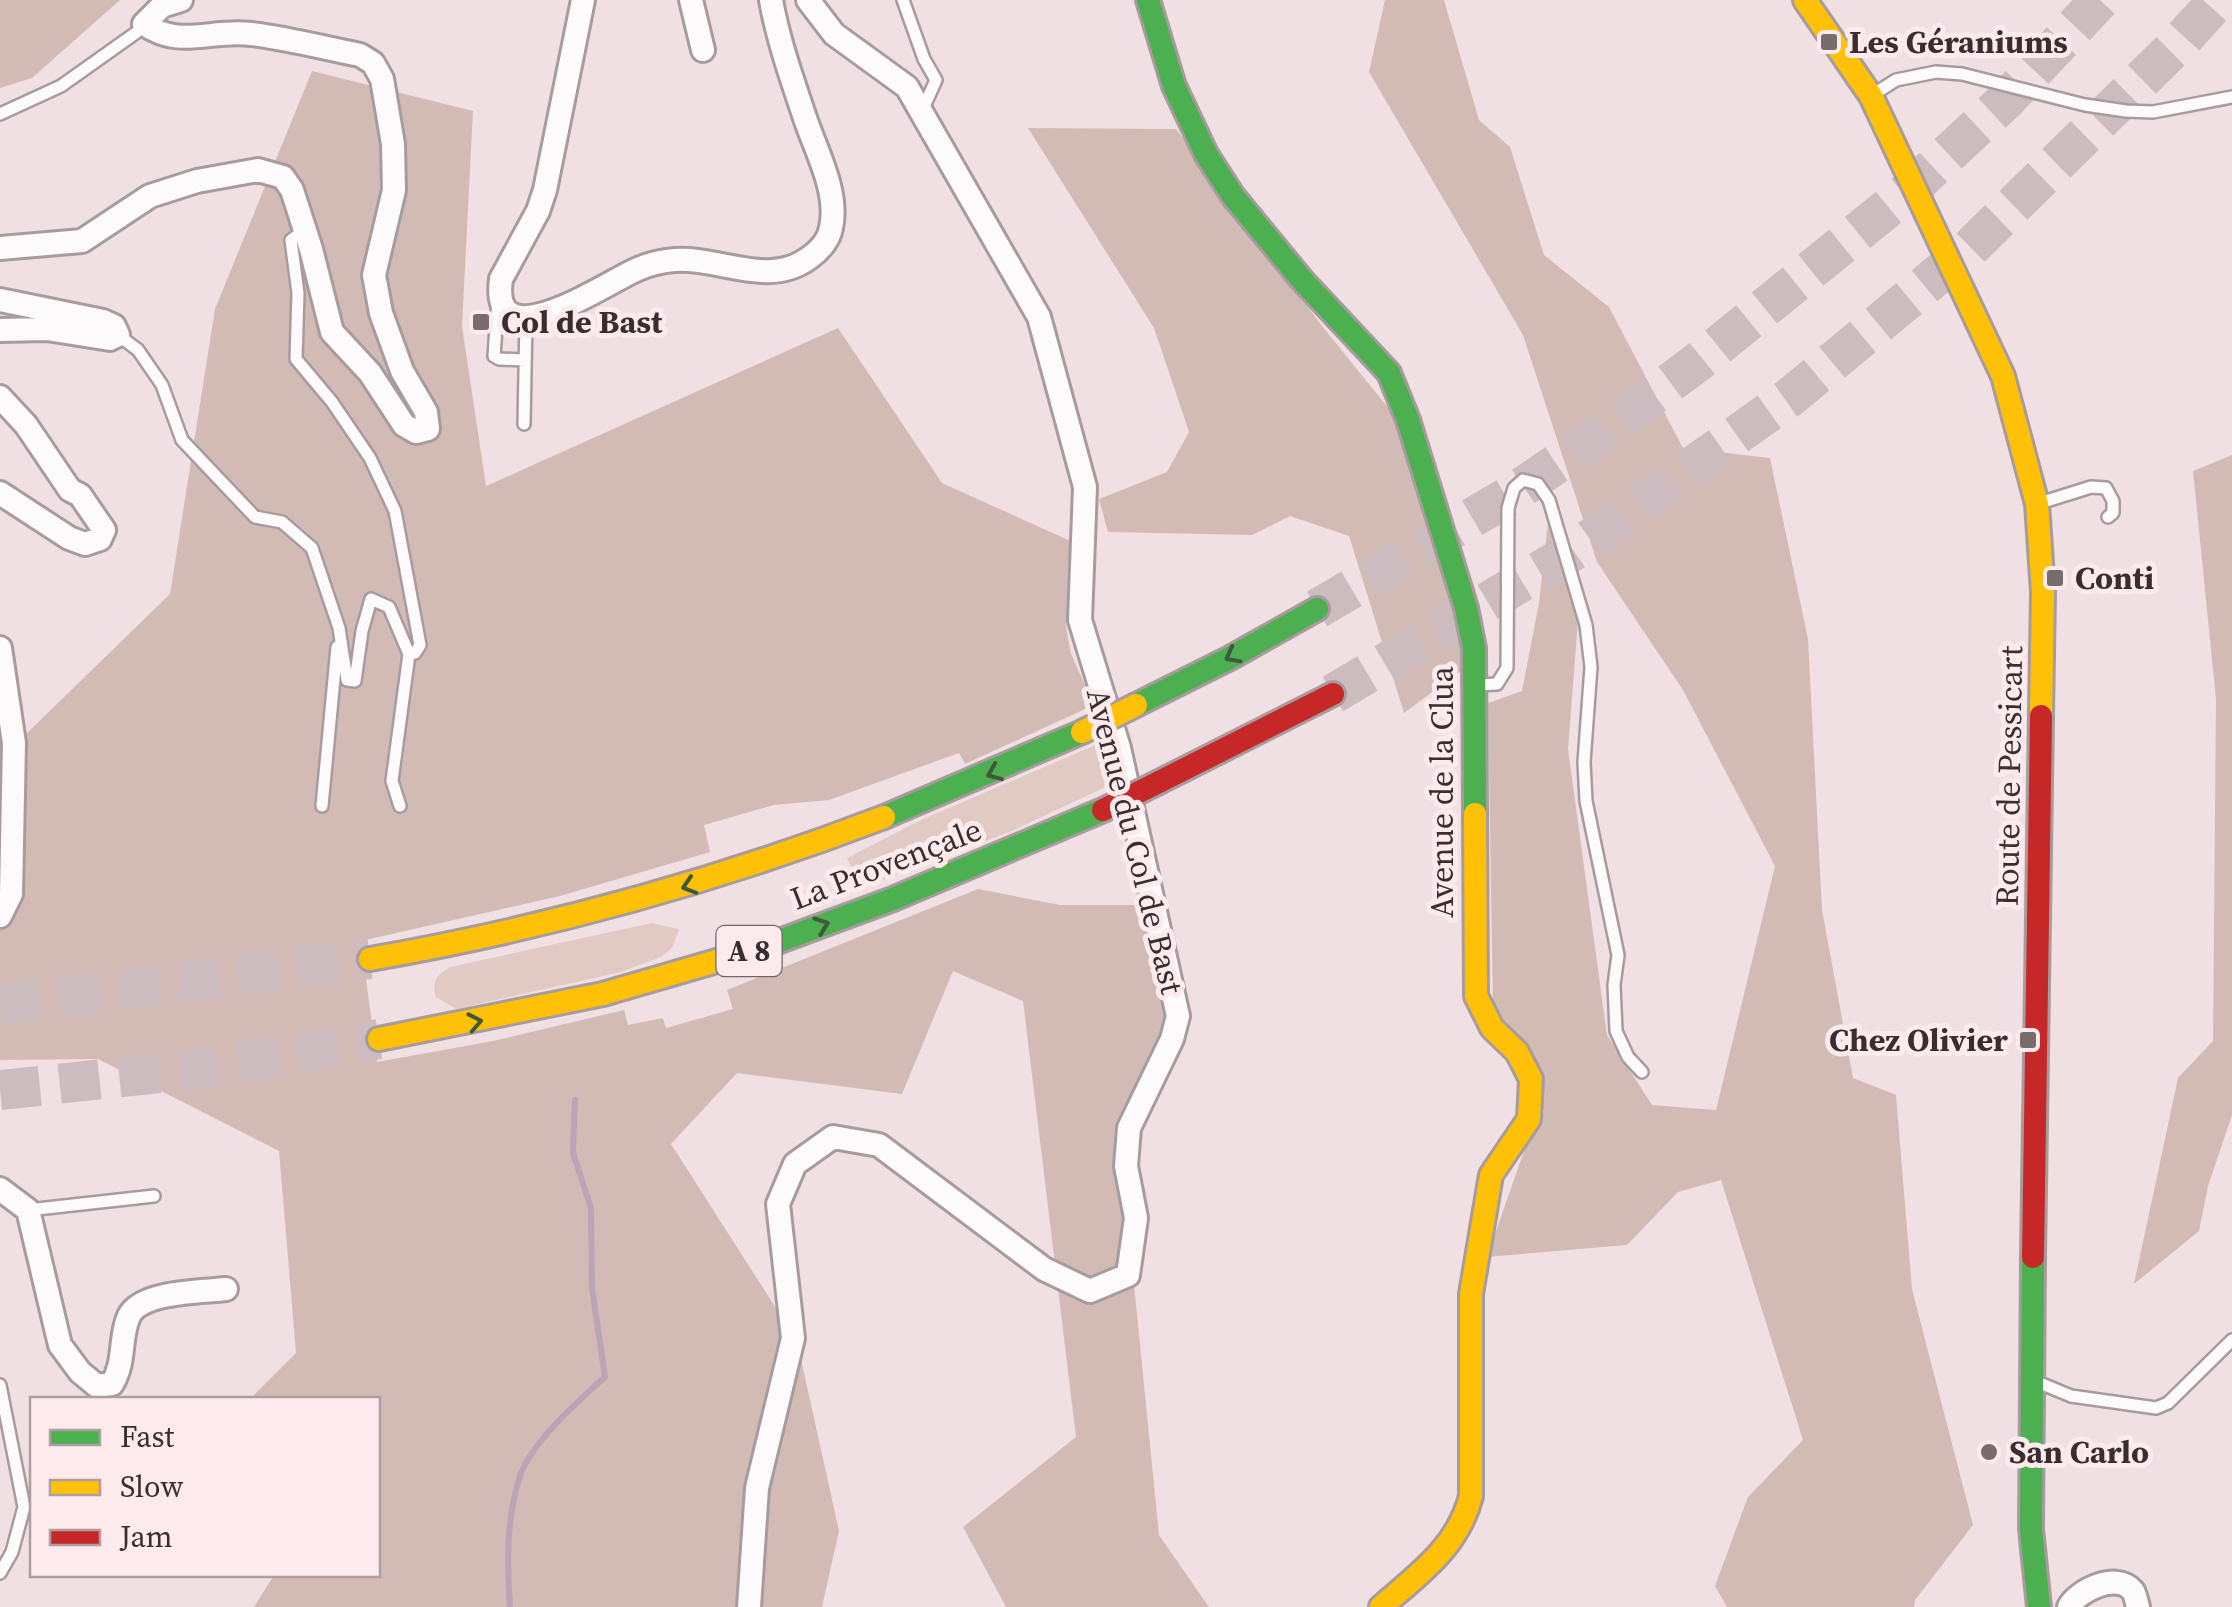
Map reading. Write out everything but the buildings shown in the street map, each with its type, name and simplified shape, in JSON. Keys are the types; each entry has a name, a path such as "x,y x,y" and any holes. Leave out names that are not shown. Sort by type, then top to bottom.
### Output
{"main road":[{"name":"Avenue de la Clua","path":"1148,0 1174,86 1206,154 1233,196 1302,280 1389,373 1408,420 1466,608 1474,648 1476,996 1492,1028 1517,1052 1531,1079 1529,1119 1491,1175 1471,1294 1467,1517 1454,1542 1381,1607"},
{"name":"Route de Pessicart","path":"1805,0 1870,96 2003,376 2037,504 2043,560 2031,1529 2039,1607"},
{"name":"La Provençale","path":"370,959 566,922 747,868 892,815 1082,732 1230,658 1317,608"},
{"name":"La Provençale","path":"380,1040 581,1000 679,974 880,904 1103,810 1332,694"}],"street":[{"path":"0,248 82,242 150,196 197,181 258,170 283,176 292,190 305,230 332,332 370,373 404,425 416,432 428,429 426,412 402,372 380,313 374,275 394,190 393,144 382,79 373,63 360,55 256,34 231,32 173,38 144,24 162,6 180,0"},
{"path":"583,0 546,190 505,267 500,290 509,312 526,318 546,315 654,264 693,260 760,272 779,270 799,264 825,242 832,227 829,187 776,28 771,0"},
{"path":"690,0 703,50"},
{"name":"Avenue du Col de Bast","path":"749,1607 757,1488 793,1338 778,1204 796,1164 833,1137 879,1145 1044,1269 1090,1291 1128,1275 1136,1218 1126,1166 1129,1128 1172,1039 1178,1016 1119,748 1080,620 1085,487 1039,317 907,87 834,34 808,0"},
{"path":"0,300 103,321 114,326 118,335 110,339 47,328 0,330"},
{"path":"0,397 26,425 70,490 80,495 104,530 100,540 84,544 0,493"},
{"path":"0,648 14,743 11,894 0,916"},
{"path":"0,1189 28,1210 60,1345 80,1372 97,1386 112,1384 120,1370 129,1316 140,1304 163,1296 226,1289"},
{"path":"2068,1607 2076,1595 2102,1584 2129,1587 2138,1607"}],"lane":[{"path":"902,0 936,80 922,111"},
{"path":"0,114 60,86 144,24"},
{"path":"1870,96 1896,80 1936,72 1962,74 2085,106 2126,111 2153,112 2232,98"},
{"path":"305,230 291,240 298,293 296,359 332,402 370,458 395,510 420,645 416,653 408,654"},
{"path":"500,290 494,318 494,356 499,360 525,360"},
{"path":"524,424 526,318"},
{"path":"118,335 138,350 162,386 182,440 255,516 282,522 312,548 338,628 347,680 356,681 362,631 372,599 389,608 408,654 392,782 400,806"},
{"path":"1474,685 1497,684 1506,668 1508,508 1514,488 1523,480 1538,484 1549,500 1586,625 1591,667 1584,762 1586,802 1618,955 1614,985 1616,1032 1628,1057 1642,1072"},
{"path":"2037,504 2090,488 2106,488 2113,502 2108,518"},
{"path":"322,806 338,628"},
{"path":"28,1210 154,1196"},
{"path":"2031,1380 2071,1396 2156,1408 2168,1403 2232,1340"},
{"path":"0,1384 24,1506 0,1573"}],"shaded area":[{"path":"0,0 120,0 32,78 0,88"},
{"path":"1385,0 1444,0 1479,120 1510,147 1544,255 1609,307 1683,448 1770,458 1808,639 1822,910 1853,1078 1896,1095 1912,1289 1973,1525 1915,1600 1914,1607 1727,1607 1715,1586 1748,1497 1803,1440 1721,1180 1678,1192 1627,1245 1487,1257 1524,1151 1544,1112 1493,1012 1488,703 1522,691 1539,603 1548,522 1578,621 1568,749 1607,1035 1652,1105 1716,1110 1775,866 1683,690 1597,562 1523,335 1369,72"},
{"path":"312,71 473,111 462,326 486,486 838,328 942,483 1075,543 1066,626 1071,654 1094,705 965,764 959,753 829,800 774,805 704,825 710,852 560,896 361,941 377,1062 493,1041 624,1010 628,1025 663,1018 666,1028 733,1009 727,990 978,889 1060,905 1141,905 1166,1014 1159,1051 1129,1099 1120,1144 1159,1535 1209,1607 1006,1607 963,1527 1076,1437 1023,1001 953,971 902,1094 737,1073 671,1144 797,1341 839,1531 822,1607 254,1607 273,1577 380,1577 380,1397 252,1397 296,1353 279,1151 98,1059 0,1060 0,766 25,735 170,594 215,309"},
{"path":"1028,128 1176,129 1322,326 1398,420 1465,640 1462,670 1404,713 1349,536 1290,516 1252,535 1108,532 1099,499 1167,472 1189,432 1154,328"},
{"path":"2232,455 2232,1115 2208,1186 2199,1231 2134,1284 2178,1078 2213,1041 2216,699 2193,471"},
{"path":"1100,743 1112,784 1012,831 861,888 847,858 921,820"},
{"path":"652,923 679,929 672,948 661,957 621,972 456,1009 436,997 436,979 450,967"}],"waterway":[{"path":"510,1607 509,1541 520,1476 545,1436 605,1377 592,1288 591,1208 573,1153 575,1100"}],"tunnel":[{"path":"1317,609 1509,496 1698,362 1906,193 2006,100 2100,0"},
{"path":"1333,694 1570,553 1789,398 1970,248 2218,0"},
{"path":"0,1004 370,959"},
{"path":"0,1090 198,1069 379,1039"}],"traffic: fast":[{"path":"1148,0 1174,86 1206,154 1233,196 1302,280 1389,373 1408,420 1466,608 1474,648 1475,814"},
{"path":"1136,705 1317,609"},
{"path":"884,817 1082,732"},
{"path":"758,949 893,899 1103,810"},
{"path":"2033,1257 2031,1529 2039,1607"}],"traffic: slow":[{"path":"1805,0 1871,96 2003,376 2037,504 2043,592 2041,716"},
{"path":"1082,732 1136,705"},
{"path":"1381,1607 1447,1545 1471,1496 1471,1294 1491,1175 1529,1119 1531,1079 1517,1052 1492,1028 1476,996 1475,814"},
{"path":"370,959 502,933 631,900 758,862 884,817"},
{"path":"379,1039 603,994 758,949"}],"traffic: jam":[{"path":"1159,782 1333,694"},
{"path":"2033,1257 2041,716"},
{"path":"1103,810 1159,782"}],"place":[{"name":"Les Géraniums","path":"1829,42"},
{"name":"Col de Bast","path":"481,322"},
{"name":"Conti","path":"2055,578"},
{"name":"Chez Olivier","path":"2028,1040"},
{"name":"San Carlo","path":"1989,1452"}]}
